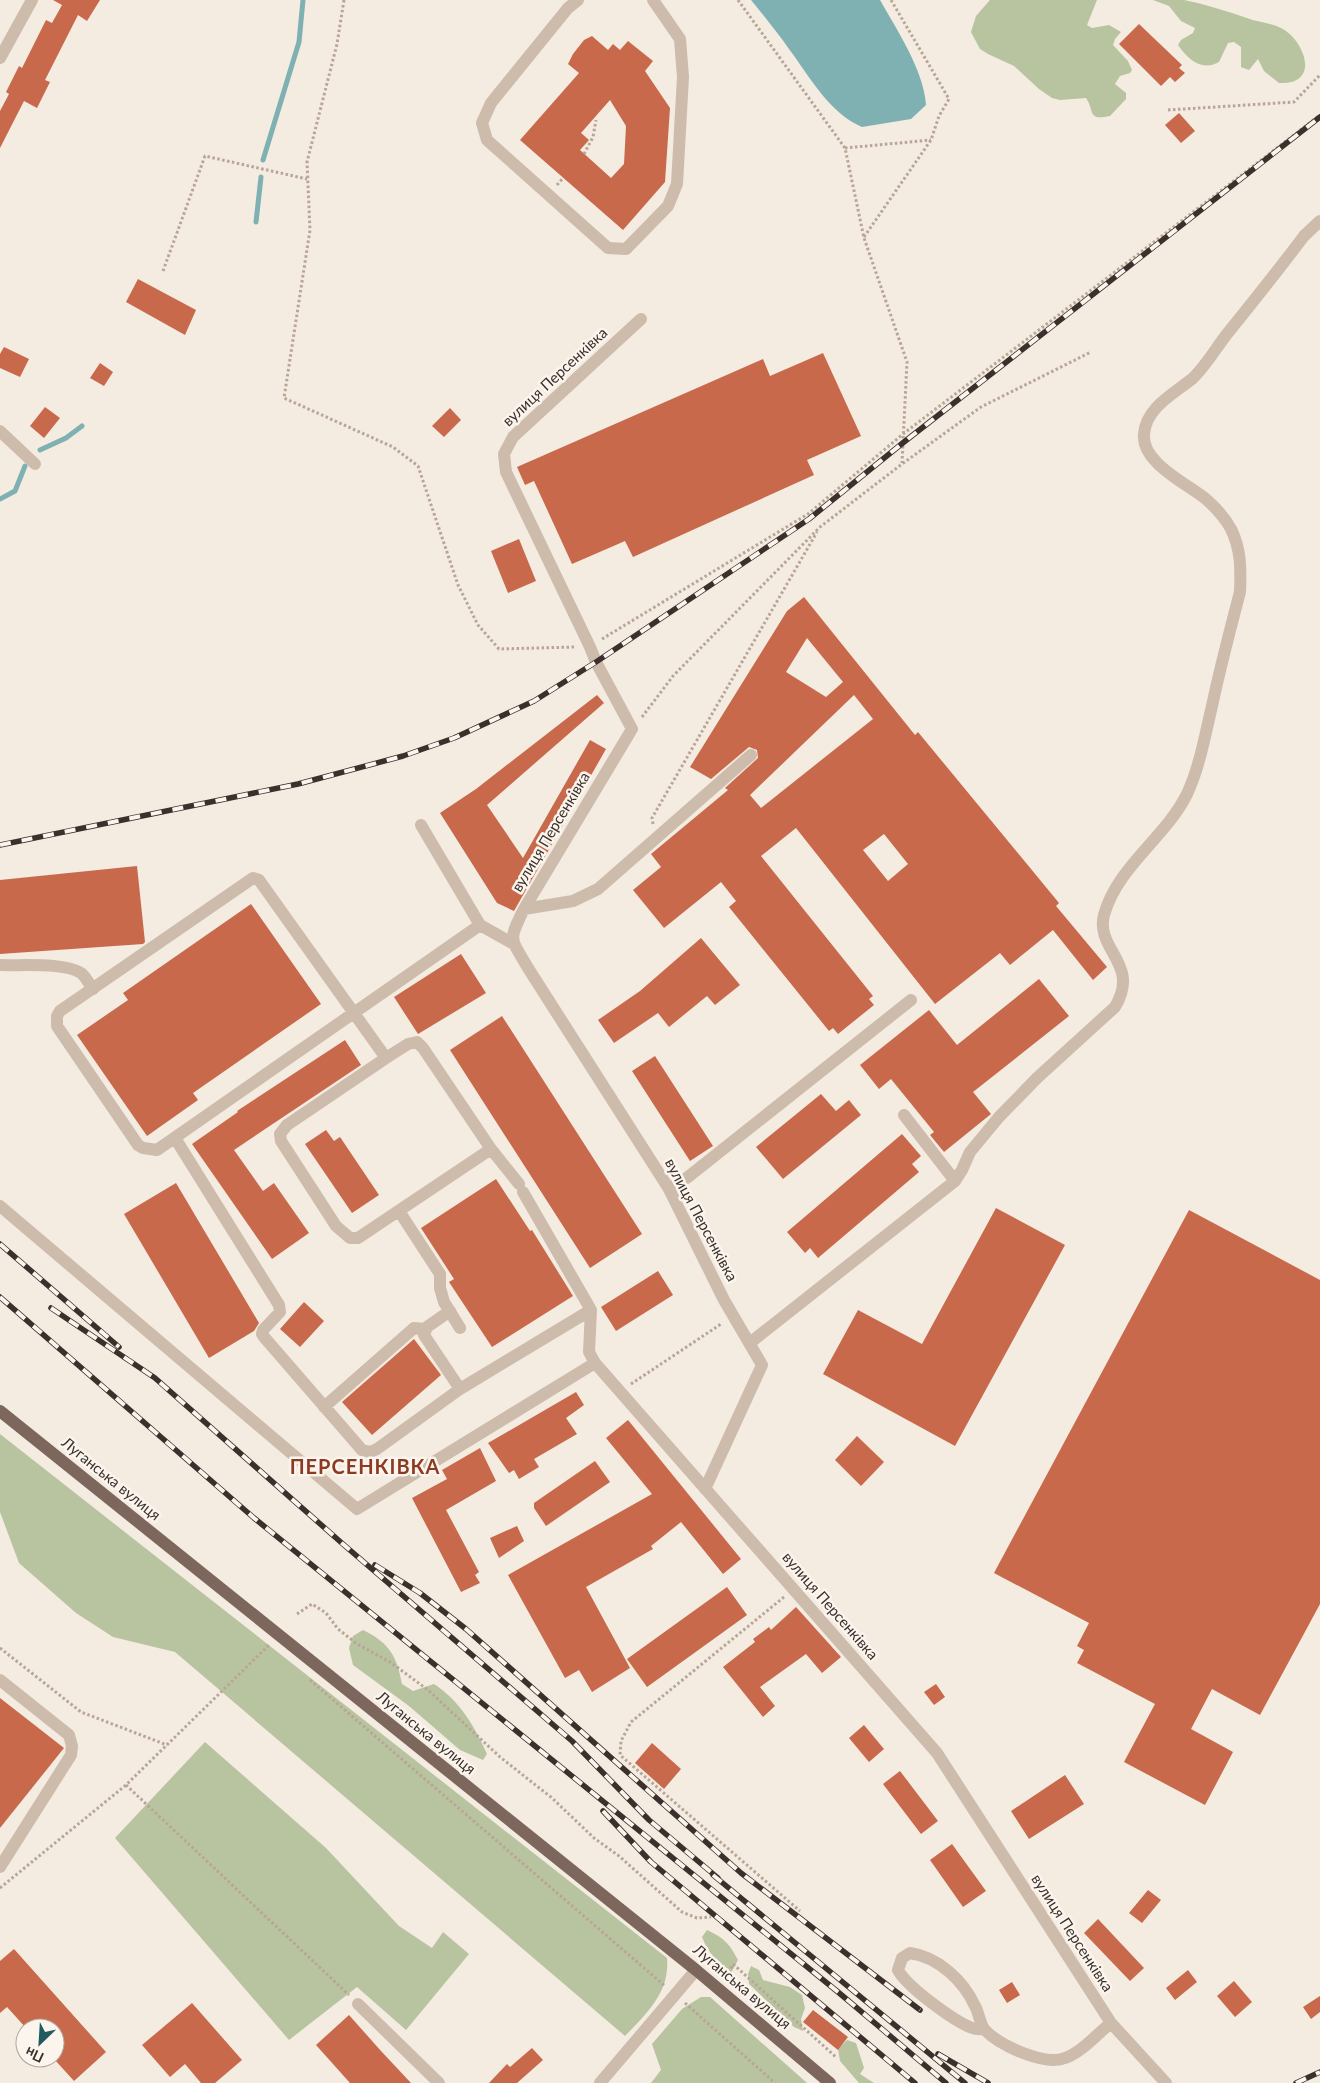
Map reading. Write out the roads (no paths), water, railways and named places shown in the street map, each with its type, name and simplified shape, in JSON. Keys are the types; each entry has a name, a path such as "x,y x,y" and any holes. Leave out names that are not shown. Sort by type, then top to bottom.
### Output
{"main road":[{"name":"Луганська вулиця","path":"0,1411 696,1970 830,2083"}],"street":[{"path":"0,58 32,0"},
{"path":"578,0 568,8 491,103 482,124 487,140 608,248 626,248 668,206 677,184 684,77 680,39 653,0"},
{"path":"750,1342 955,1181 970,1152 999,1117 1037,1078 1115,1007 1119,1001 1122,986 1121,969 1114,952 1103,935 1104,913 1128,872 1178,810 1188,793 1201,753 1240,592 1238,546 1230,528 1220,513 1206,500 1150,457 1144,446 1144,435 1152,414 1167,396 1193,377 1304,236 1320,221"},
{"name":"вулиця Персенківка","path":"641,319 513,437 504,454 506,472 538,542 590,646 596,662 632,729 524,909 512,934 514,944 669,1189 724,1300 762,1365 705,1489 937,1753 1111,2023 1166,2083"},
{"path":"0,431 34,464"},
{"path":"524,909 573,901 598,889 751,755"},
{"path":"421,826 480,925 514,944"},
{"path":"386,1058 355,1014 259,880 253,878 248,879 60,1011 57,1016 58,1026 138,1145 143,1148 157,1150 355,1014 480,925"},
{"path":"0,966 60,967 73,970 84,977 92,989"},
{"path":"669,1189 688,1177 910,1000"},
{"path":"491,1149 358,1238 350,1238 336,1226 281,1141 280,1134 287,1125 386,1058 408,1044 417,1042 423,1048 491,1149 521,1188 591,1310 589,1352 595,1363 705,1489"},
{"path":"904,1115 955,1181"},
{"path":"175,1138 279,1305 280,1312 262,1334 362,1450 370,1452 377,1449 460,1389 591,1310"},
{"path":"0,1206 357,1509 595,1363"},
{"path":"399,1211 440,1274 440,1288 460,1328"},
{"path":"324,1407 414,1328 424,1329 450,1311"},
{"path":"424,1329 424,1335 460,1389"},
{"path":"0,1680 69,1735 72,1746 71,1755 4,1850 0,1867"},
{"path":"984,2029 974,2029 954,2019 907,1982 898,1970 902,1958 910,1953 922,1955 946,1968 974,2003 984,2029 1001,2043 1047,2060 1065,2058 1111,2023"},
{"path":"600,2083 696,1970"},
{"path":"358,2004 439,2083"}],"water":[{"path":"751,0 880,0 915,65 924,92 926,105 911,119 862,127 850,121 830,104 821,93 780,36"}],"waterway":[{"path":"263,160 299,42 303,0"},
{"path":"256,222 261,177"},
{"path":"40,450 66,438 82,426"},
{"path":"0,499 15,491 25,466"}],"railway":[{"path":"0,845 298,784 403,756 454,738 534,701 596,662 809,519 904,442 1320,117"},
{"path":"0,1244 119,1347"},
{"path":"0,1297 254,1518 838,1992 946,2083"},
{"path":"51,1308 155,1378 344,1545 572,1741 649,1820 718,1878"},
{"path":"375,1565 420,1593 466,1629 741,1873 920,2010"},
{"path":"603,1811 651,1862 915,2083"},
{"path":"713,1875 965,2083"},
{"path":"938,2054 988,2083"},
{"path":"1296,2083 1320,2072"}],"district":[{"name":"ПЕРСЕНКІВКА","path":"365,1467"}]}
